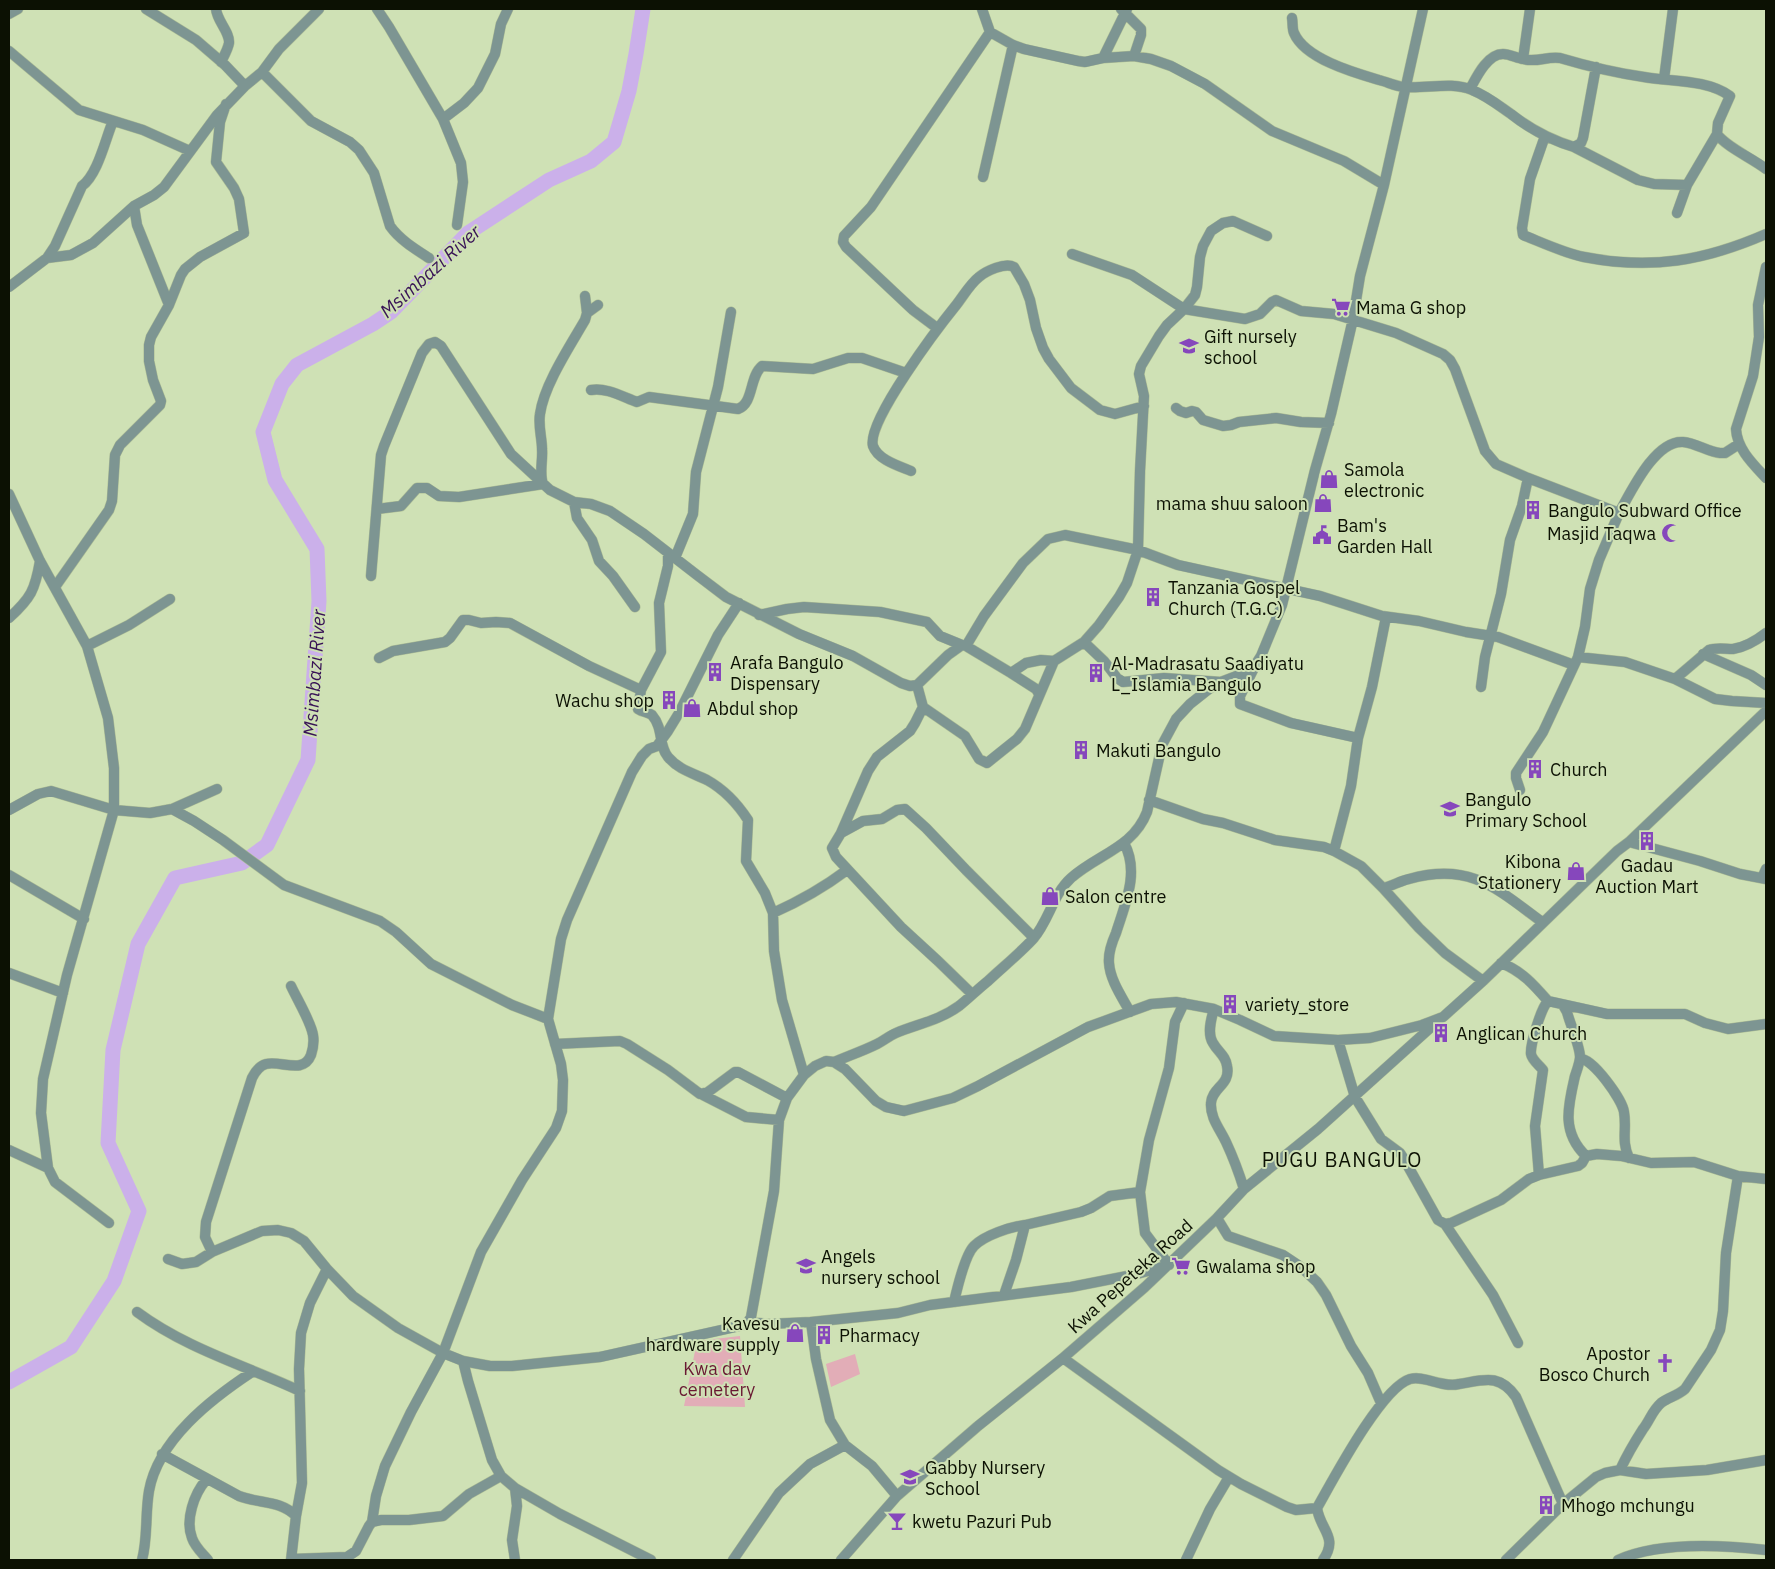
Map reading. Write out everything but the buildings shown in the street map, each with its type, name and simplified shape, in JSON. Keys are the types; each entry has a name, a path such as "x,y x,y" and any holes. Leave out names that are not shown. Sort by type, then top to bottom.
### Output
{"street":[{"path":"9,14 18,9"},
{"path":"146,9 196,40 245,86"},
{"path":"216,9 219,22 229,39 221,62"},
{"path":"47,258 71,254 93,243 134,206 164,187 226,104 262,72 279,49 319,9"},
{"path":"376,9 389,27 443,119 461,164 463,182 457,225"},
{"path":"443,119 464,103 478,88 495,54 501,24 508,9"},
{"path":"982,9 990,32 1014,45 1078,61 1134,56 1151,59 1171,66 1205,84 1272,131 1344,161 1384,185"},
{"path":"1358,738 1292,723 1240,704 1240,696 1261,656 1287,588 1298,536 1329,423 1353,319 1360,276 1384,185 1404,87 1423,9"},
{"path":"1523,60 1530,9"},
{"path":"1664,79 1673,9"},
{"path":"1103,58 1124,10 1141,29 1141,35 1134,56"},
{"path":"1292,18 1294,33 1318,57 1357,74 1404,87 1435,85 1470,89 1490,99 1511,115 1545,136 1574,147 1638,180 1654,184 1687,185"},
{"path":"937,328 913,310 843,242 844,236 871,207 990,32"},
{"path":"983,177 1014,45"},
{"path":"9,51 79,110 143,130 190,151"},
{"path":"1470,89 1483,66 1503,54 1534,62 1553,57 1560,58 1644,77 1711,87 1723,91 1730,96 1718,123 1717,134 1687,185 1677,213"},
{"path":"1574,147 1581,143 1583,138 1596,67"},
{"path":"262,72 311,121 350,142 359,150 374,173 390,226 409,245 429,258"},
{"path":"55,587 109,510 112,501 115,455 117,450 160,405 161,401 151,370 149,346 151,337 185,269 214,248 244,233 239,199 234,188 216,162 220,122 226,104"},
{"path":"9,287 47,258 55,246 82,186 88,182 98,161 113,121"},
{"path":"1717,134 1729,146 1750,157 1766,169"},
{"path":"1545,136 1530,180 1522,228 1524,235 1584,257 1641,264 1696,258 1766,234"},
{"path":"134,206 137,225 169,304"},
{"path":"917,685 923,707 965,736 979,759 987,762 1025,729 1054,661 1084,642 1099,625 1127,583 1138,550 1144,406 1144,391 1138,374 1141,366 1167,325 1184,310 1195,295 1203,246 1207,236 1216,226 1233,221 1268,236"},
{"path":"1072,254 1132,275 1184,310 1245,319 1260,314 1276,300 1308,312 1334,314 1353,319 1396,333 1443,354 1450,360 1455,369 1485,451 1490,458 1502,468 1619,513"},
{"path":"911,471 880,455 873,444 877,426 906,373 937,328 979,277 986,272 1011,265 1024,284 1043,348 1071,388 1100,410 1114,414 1144,406"},
{"path":"1766,267 1758,305 1759,338 1753,376 1736,429 1739,444 1766,478"},
{"path":"543,484 541,475 540,413 554,374 585,320 587,313 584,296"},
{"path":"587,313 598,305"},
{"path":"731,312 713,406 696,472 693,514 671,556 659,603 661,652 641,690 638,709 651,714 660,728 664,752 678,767 708,781 730,795 748,820 746,861 765,893 773,913 774,951 780,991 788,1026 804,1075"},
{"path":"371,576 381,455 422,353 432,342 435,342 441,346 511,454 550,490 574,502 591,504 615,514 726,596 760,615 799,634 853,656 910,686 917,685 948,655 964,645 1023,563 1048,539 1065,535 1138,550 1178,565 1287,588 1386,617 1419,621 1466,632 1490,635 1576,661 1625,662 1675,679 1715,699 1757,704 1766,703"},
{"path":"591,390 596,389 613,393 637,402 649,397 738,409 742,408 754,377 762,366 812,369 848,358 862,358 906,373"},
{"path":"1176,408 1186,413 1196,412 1203,420 1222,426 1276,418 1301,422 1329,423"},
{"path":"1520,790 1516,773 1543,732 1576,661 1590,589 1598,560 1619,513 1635,485 1649,463 1664,448 1678,442 1686,442 1720,453 1725,453 1739,444"},
{"path":"1481,687 1490,635 1501,594 1510,540 1522,506 1528,478"},
{"path":"376,509 401,506 417,488 421,487 428,488 439,496 460,497 543,484"},
{"path":"9,494 40,561 87,646 108,718 114,768 114,810 63,992 43,1079 41,1113 48,1168 55,1182 109,1223"},
{"path":"574,502 578,518 592,540 600,561 635,607"},
{"path":"9,618 22,606 34,589 40,561"},
{"path":"87,646 129,625 170,599"},
{"path":"327,1269 310,1303 301,1333 302,1483 291,1560 347,1557 356,1551 372,1522 376,1496 385,1466 410,1412 443,1353 481,1252 559,1120 563,1102 564,1080 548,1019 561,939 567,920 626,782 642,756 649,749 657,746 662,740 679,713 718,635 739,603"},
{"path":"760,615 804,607 880,612 927,622 940,636 964,645 1011,672 1036,689 1039,694"},
{"path":"1334,851 1351,786 1358,738 1372,687 1386,617"},
{"path":"379,658 393,650 444,642 450,638 463,620 481,623 505,622 520,628 589,666 641,690"},
{"path":"1675,679 1712,648 1746,646 1766,633"},
{"path":"1084,642 1104,661 1117,678 1123,682 1164,678 1221,682"},
{"path":"1703,654 1751,675 1766,685"},
{"path":"1011,672 1026,663 1041,660 1054,661"},
{"path":"834,1062 878,1044 895,1034 934,1020 959,1006 1034,938 1050,913 1061,890 1071,878 1124,843 1135,834 1143,822 1162,745 1176,719 1190,704 1209,689 1254,667"},
{"path":"923,707 910,731 877,757 868,771 841,833 832,848 836,857 847,870 901,927 972,994"},
{"name":"Kwa Pepeteka Road","path":"841,1560 897,1496 978,1426 1063,1358 1145,1288 1244,1189 1354,1097 1483,981 1542,922 1766,711"},
{"path":"9,810 38,794 51,791 114,810 150,813 172,809 217,789"},
{"path":"1149,800 1203,819 1223,823 1275,840 1319,846 1334,851 1361,866 1383,888 1399,908 1439,947 1483,981"},
{"path":"172,809 223,840 284,885 380,921 396,932 431,964 512,1005 548,1019"},
{"path":"841,833 863,821 882,819 898,810 905,809 1034,938"},
{"path":"1629,842 1740,874 1765,875"},
{"path":"1124,843 1131,863 1130,883 1109,959 1111,974 1130,1012"},
{"path":"773,913 799,902 823,888 847,870"},
{"path":"1383,888 1417,877 1449,873 1461,874 1477,878 1542,922"},
{"path":"9,875 84,919"},
{"path":"1501,963 1521,973 1548,1001 1563,1005 1607,1014 1685,1014 1705,1024 1728,1029 1766,1024"},
{"path":"9,973 63,992"},
{"path":"212,1252 206,1243 206,1222 252,1078 260,1067 267,1064 298,1066 304,1064 312,1052 314,1036 291,986"},
{"path":"1539,1175 1535,1132 1542,1070 1532,1058 1531,1052 1541,1012 1548,1001"},
{"path":"748,1322 753,1305 774,1191 779,1120 787,1098 804,1075 815,1066 826,1061 834,1062 846,1069 866,1092 886,1107 900,1111 953,1098 1088,1027 1151,1004 1176,1002 1214,1009 1274,1036 1338,1040 1370,1038 1422,1025 1443,1017"},
{"path":"168,1259 182,1264 196,1262 212,1252 262,1230 278,1230 290,1233 304,1241 353,1296 391,1323 443,1353 463,1361 490,1366 512,1366 600,1357 744,1325 748,1322 768,1324 811,1322 898,1313 954,1302 1095,1283 1137,1274 1169,1265 1145,1234 1140,1192 1149,1140 1169,1068 1176,1022 1184,1003"},
{"path":"1563,1005 1567,1012 1581,1059 1568,1113 1571,1134 1586,1156"},
{"path":"1214,1009 1211,1022 1211,1037 1213,1044 1225,1057 1228,1075 1212,1097 1211,1110 1244,1189"},
{"path":"1338,1040 1354,1097 1380,1139 1404,1159 1438,1220 1445,1224 1493,1295 1518,1343"},
{"path":"555,1044 612,1041 627,1044 668,1070 696,1092 746,1117 779,1120"},
{"path":"1581,1059 1590,1062 1611,1087 1623,1107 1624,1141 1629,1158"},
{"path":"703,1095 735,1072 738,1072 787,1098"},
{"path":"9,1150 48,1168"},
{"path":"1445,1224 1451,1224 1488,1207 1529,1179 1578,1166 1586,1156 1597,1154 1651,1163 1687,1162 1701,1164 1738,1176 1766,1178"},
{"path":"1620,1470 1633,1442 1644,1428 1652,1412 1665,1400 1680,1394 1685,1389 1711,1350 1720,1330 1726,1252 1738,1176"},
{"path":"954,1302 957,1286 974,1246 1002,1230 1081,1212 1110,1196 1140,1192"},
{"path":"1217,1218 1228,1236 1283,1255 1301,1267 1317,1282 1368,1373 1381,1403"},
{"path":"1004,1295 1016,1260 1025,1224"},
{"path":"137,1312 165,1332 204,1351 300,1391"},
{"path":"811,1322 816,1359 830,1420 845,1445 872,1466 897,1496"},
{"path":"1063,1358 1229,1477 1287,1507 1296,1510 1317,1508"},
{"path":"463,1361 492,1460 501,1476 515,1488 586,1528 651,1560"},
{"path":"142,1560 145,1548 149,1490 162,1454 202,1410 252,1372"},
{"path":"1317,1508 1346,1456 1381,1403 1410,1379 1424,1379 1449,1386 1489,1379 1504,1384 1516,1397 1563,1504"},
{"path":"733,1560 779,1493 810,1464 845,1445"},
{"path":"162,1454 206,1480 250,1501 285,1506 296,1516"},
{"path":"1506,1560 1563,1504 1596,1477 1620,1470 1646,1474 1689,1472 1766,1460"},
{"path":"372,1522 443,1516 469,1494 501,1476"},
{"path":"1186,1560 1210,1509 1229,1477"},
{"path":"206,1480 196,1498 189,1527 197,1549 208,1560"},
{"path":"515,1488 517,1506 512,1540 515,1560"},
{"path":"1317,1508 1330,1542 1328,1552 1323,1560"},
{"path":"1618,1560 1653,1550 1680,1548 1766,1550"}],"green space":[{"name":"Kwa dav cemetery","path":"740,1336 745,1407 684,1406 697,1341"},
{"path":"855,1354 860,1374 831,1387 826,1364"}],"waterway":[{"name":"Msimbazi River","path":"9,1382 71,1347 114,1281 139,1211 108,1143 113,1050 138,944 175,878 242,863 267,845 308,760 319,601 317,549 275,480 263,432 282,384 297,365 373,324 391,312 468,233 549,180 591,161 614,142 629,91 643,9"}],"place":[{"name":"Mama G shop","path":"1341,307"},
{"name":"Gift nursely school","path":"1189,346"},
{"name":"Samola electronic","path":"1329,479"},
{"name":"mama shuu saloon","path":"1323,503"},
{"name":"Bangulo Subward Office","path":"1533,510"},
{"name":"Masjid Taqwa","path":"1671,533"},
{"name":"Bam's Garden Hall","path":"1322,535"},
{"name":"Tanzania Gospel Church (T.G.C)","path":"1153,597"},
{"name":"Arafa Bangulo Dispensary","path":"715,672"},
{"name":"Al-Madrasatu Saadiyatu L_Islamia Bangulo","path":"1096,673"},
{"name":"Wachu shop","path":"669,700"},
{"name":"Abdul shop","path":"692,708"},
{"name":"Makuti Bangulo","path":"1081,750"},
{"name":"Church","path":"1535,769"},
{"name":"Bangulo Primary School","path":"1450,809"},
{"name":"Gadau Auction Mart","path":"1647,841"},
{"name":"Kibona Stationery","path":"1576,871"},
{"name":"Salon centre","path":"1050,896"},
{"name":"variety_store","path":"1230,1004"},
{"name":"Anglican Church","path":"1441,1033"},
{"name":"Angels nursery school","path":"806,1266"},
{"name":"Gwalama shop","path":"1181,1266"},
{"name":"Kavesu hardware supply","path":"795,1333"},
{"name":"Pharmacy","path":"824,1335"},
{"name":"Apostor Bosco Church","path":"1665,1363"},
{"name":"Gabby Nursery School","path":"910,1477"},
{"name":"Mhogo mchungu","path":"1546,1505"},
{"name":"kwetu Pazuri Pub","path":"897,1521"}],"district":[{"name":"PUGU BANGULO","path":"1342,1159"}]}
